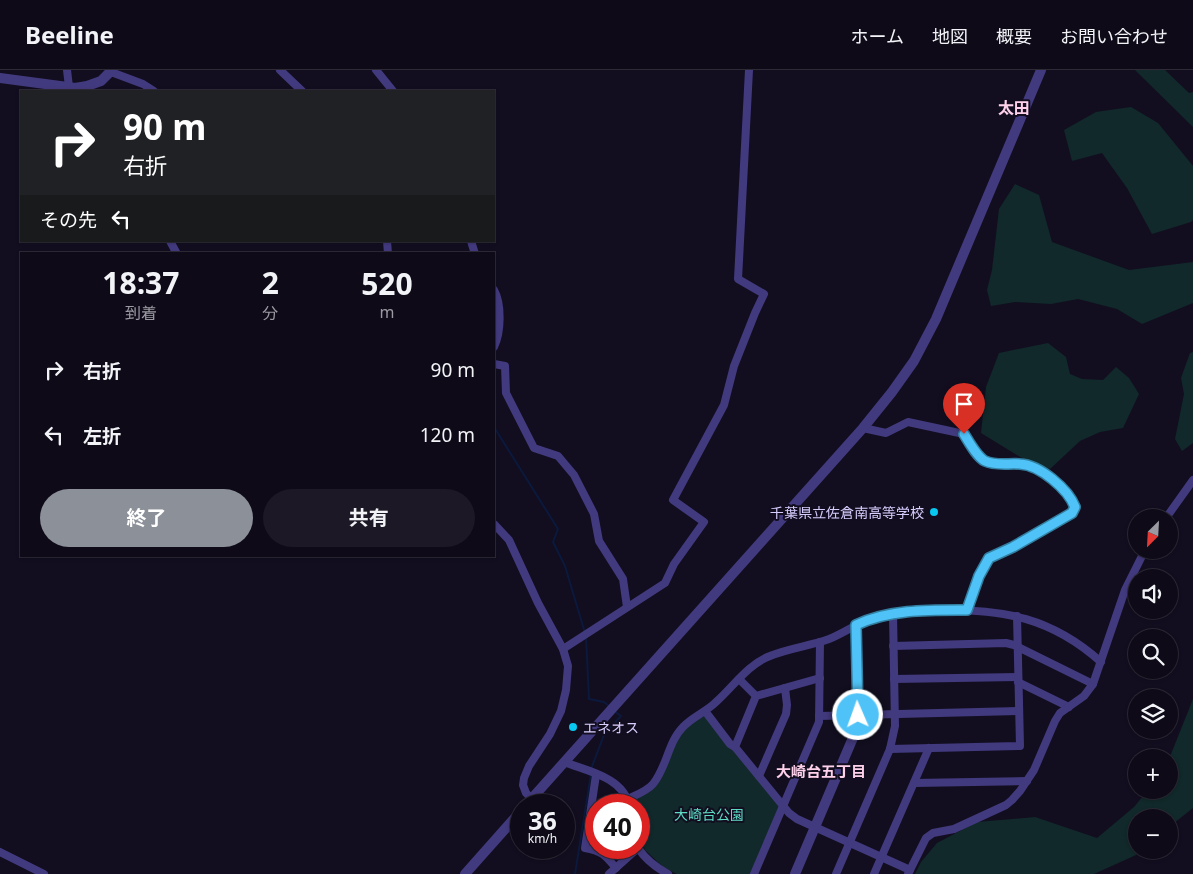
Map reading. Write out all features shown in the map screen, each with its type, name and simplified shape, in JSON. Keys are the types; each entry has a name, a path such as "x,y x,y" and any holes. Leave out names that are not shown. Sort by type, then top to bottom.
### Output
{"street":[{"path":"67,70 70,89"},
{"path":"280,70 301,90"},
{"path":"376,70 392,90"},
{"path":"563,649 665,583 674,564 704,522 673,500 724,405 734,366 754,313 764,294 738,279 749,70"},
{"path":"536,794 863,428 914,361 936,318 1041,70"},
{"path":"0,78 70,89 101,81 112,71 152,90"},
{"path":"495,292 499,299 498,336 495,344"},
{"path":"495,364 505,366 506,393 534,448 558,456 574,475 589,500 594,514 599,541 623,579 627,607"},
{"path":"863,428 886,433 908,422 964,434 983,461 1022,464 1045,472 1072,500 1075,507 1072,513 1013,547 989,558 979,576 967,610"},
{"path":"1172,509 1193,480"},
{"path":"495,525 509,540 538,603 563,649 568,666 568,676 561,711 550,734 529,766 523,785 526,794"},
{"path":"705,711 730,744 735,747 784,806 797,818 909,872 926,838 933,833 954,829 1006,805 1020,791 1038,764 1054,721 1060,713 1084,696 1093,684 1125,590 1140,559"},
{"path":"640,794 653,784 676,735 682,727 717,702 760,661 771,655 830,639 874,618 934,610 995,612 1045,625 1089,650 1101,661"},
{"path":"836,874 890,748 895,726 893,614"},
{"path":"890,748 1020,746 1016,616"},
{"path":"795,874 852,743 858,715 856,625"},
{"path":"754,874 816,732 819,716 820,642"},
{"path":"893,646 1006,643 1093,684"},
{"path":"756,696 820,678"},
{"path":"739,679 756,696"},
{"path":"894,679 1018,680 1069,707"},
{"path":"759,776 786,714 786,688"},
{"path":"735,747 756,696"},
{"path":"819,716 1019,712"},
{"path":"874,874 929,748"},
{"path":"564,762 610,780 621,787 624,794"},
{"path":"595,794 596,775"},
{"path":"914,783 1027,781"},
{"path":"465,874 510,823"},
{"path":"0,852 44,874"},
{"path":"608,859 616,868"},
{"path":"609,874 626,859"},
{"path":"646,859 664,873"}],"green space":[{"path":"1135,70 1165,70 1189,93 1193,92 1193,127"},
{"path":"1131,107 1158,123 1193,166 1193,220 1191,222 1152,234 1127,188 1102,153 1072,161 1064,130 1096,112"},
{"path":"1015,184 1039,195 1052,242 1129,270 1193,262 1193,303 1142,324 1117,309 1078,299 1051,304 1015,302 991,306 987,290 992,270 999,209"},
{"path":"1048,343 1066,357 1070,374 1082,379 1103,380 1116,367 1129,378 1139,394 1123,428 1100,432 1080,441 1050,469 1030,463 981,433 986,387 999,353"},
{"path":"1193,352 1193,443 1182,451 1175,439 1184,394 1181,378 1190,353"},
{"path":"1193,699 1193,808 1178,820 1178,809 1132,809 1141,799 1178,799 1178,749 1173,749"},
{"name":"大崎台公園","path":"704,715 779,805 780,809 751,874 677,874 663,867 650,855 650,794 642,794 682,730"},
{"path":"1128,812 1128,859 1094,874 915,874 921,862 937,843 977,822 1035,817 1097,838"}],"waterway":[{"path":"495,429 558,529 553,542 565,566 585,633"},
{"path":"586,637 589,699 604,702 609,706"},
{"path":"591,769 604,735 621,716 614,711"},
{"path":"575,874 591,774"}],"place":[{"name":"千葉県立佐倉南高等学校","path":"934,512"},
{"name":"エネオス","path":"573,727"}],"district":[{"name":"太田","path":"1014,108"},
{"name":"大崎台五丁目","path":"821,771"}],"route":[{"path":"858,715 856,625 866,620 893,614 934,610 967,610 979,576 989,558 1013,547 1072,513 1075,507 1072,500 1045,472 1022,464 983,461 964,434"}]}
